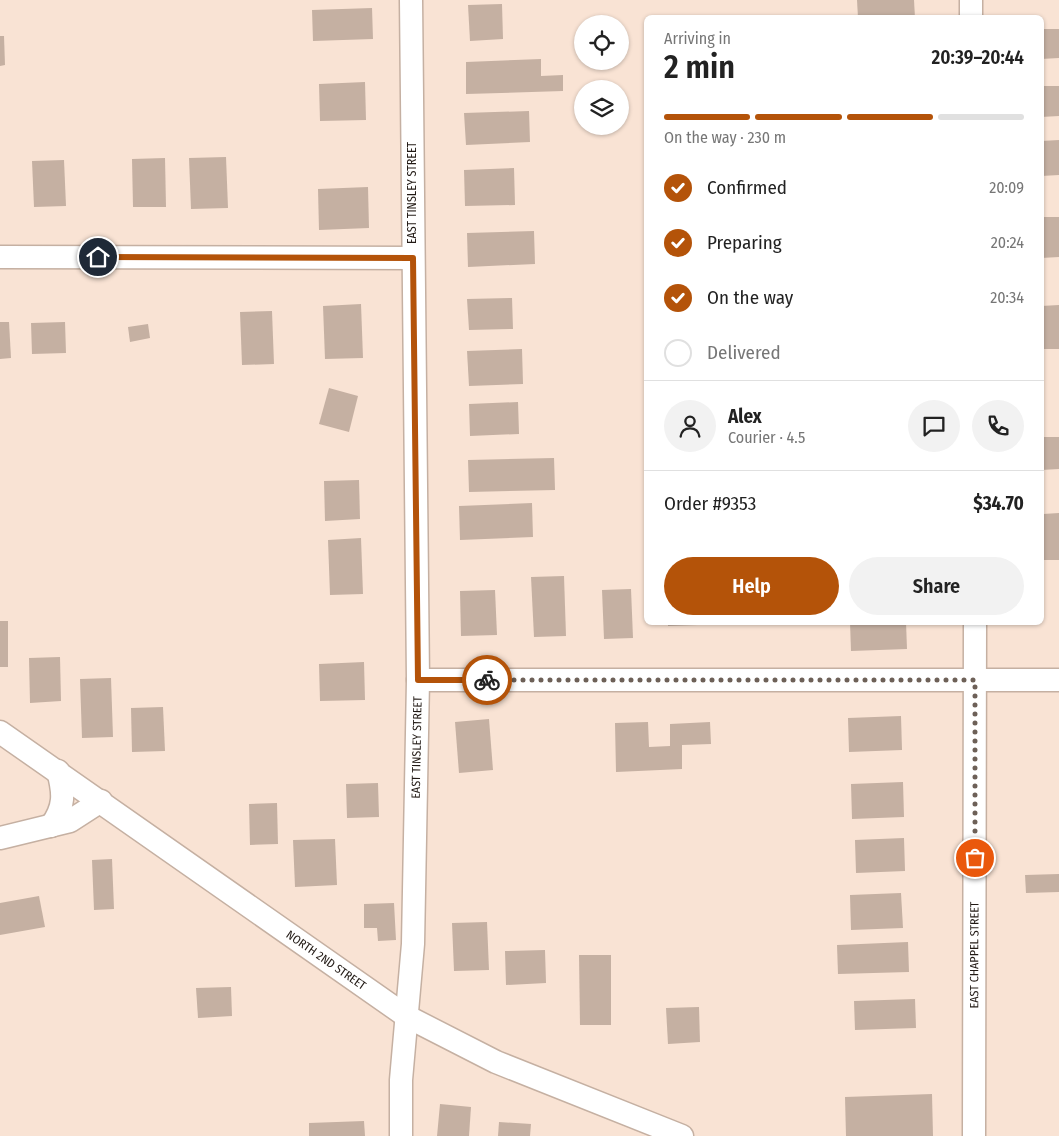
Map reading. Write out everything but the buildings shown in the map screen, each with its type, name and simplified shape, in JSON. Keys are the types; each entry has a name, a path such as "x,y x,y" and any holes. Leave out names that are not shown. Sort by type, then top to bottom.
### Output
{"street":[{"name":"EAST TINSLEY STREET","path":"401,1136 400,1080 413,944 418,680 411,0"},
{"path":"971,0 971,15"},
{"path":"0,257 413,258"},
{"name":"EAST CHAPPEL STREET","path":"974,1136 975,625"},
{"path":"418,680 1059,680"},
{"name":"NORTH 2ND STREET","path":"0,732 406,1016 496,1062 682,1136"},
{"path":"51,826 59,815 64,796 58,771"},
{"path":"0,838 70,821 101,801"}],"way so far":[{"path":"487,680 975,680 975,858"}],"route":[{"path":"98,257 413,258 418,680 487,680"}]}
